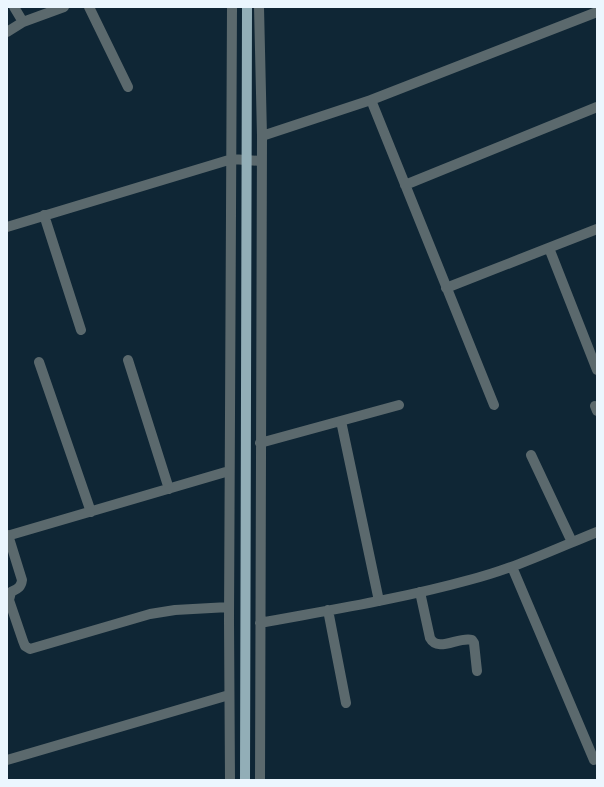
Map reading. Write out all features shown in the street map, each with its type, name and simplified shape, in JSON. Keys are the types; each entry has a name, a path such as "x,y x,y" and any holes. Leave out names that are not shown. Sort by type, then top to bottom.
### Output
{"main road":[{"path":"246,780 248,260 247,7"}],"street":[{"path":"14,7 23,22"},
{"path":"7,32 23,22 64,7"},
{"path":"89,7 128,87"},
{"path":"230,780 229,471 232,7"},
{"path":"259,7 262,136 260,780"},
{"path":"262,136 371,100 597,12"},
{"path":"371,100 494,406"},
{"path":"405,185 597,107"},
{"path":"7,227 232,159 261,161"},
{"path":"44,215 81,330"},
{"path":"446,288 597,229"},
{"path":"548,248 597,370"},
{"path":"128,360 169,489"},
{"path":"39,362 91,512"},
{"path":"260,443 399,405"},
{"path":"341,421 379,601"},
{"path":"530,455 572,542"},
{"path":"229,471 8,536 22,580 22,585 11,592 9,600 25,646 30,649 150,614 175,610 229,607"},
{"path":"260,623 379,601 470,580 512,567 597,532"},
{"path":"512,567 594,760"},
{"path":"420,592 432,643 442,644 465,639 472,640 474,644 477,671"},
{"path":"328,610 346,703"},
{"path":"7,760 230,695"}]}
